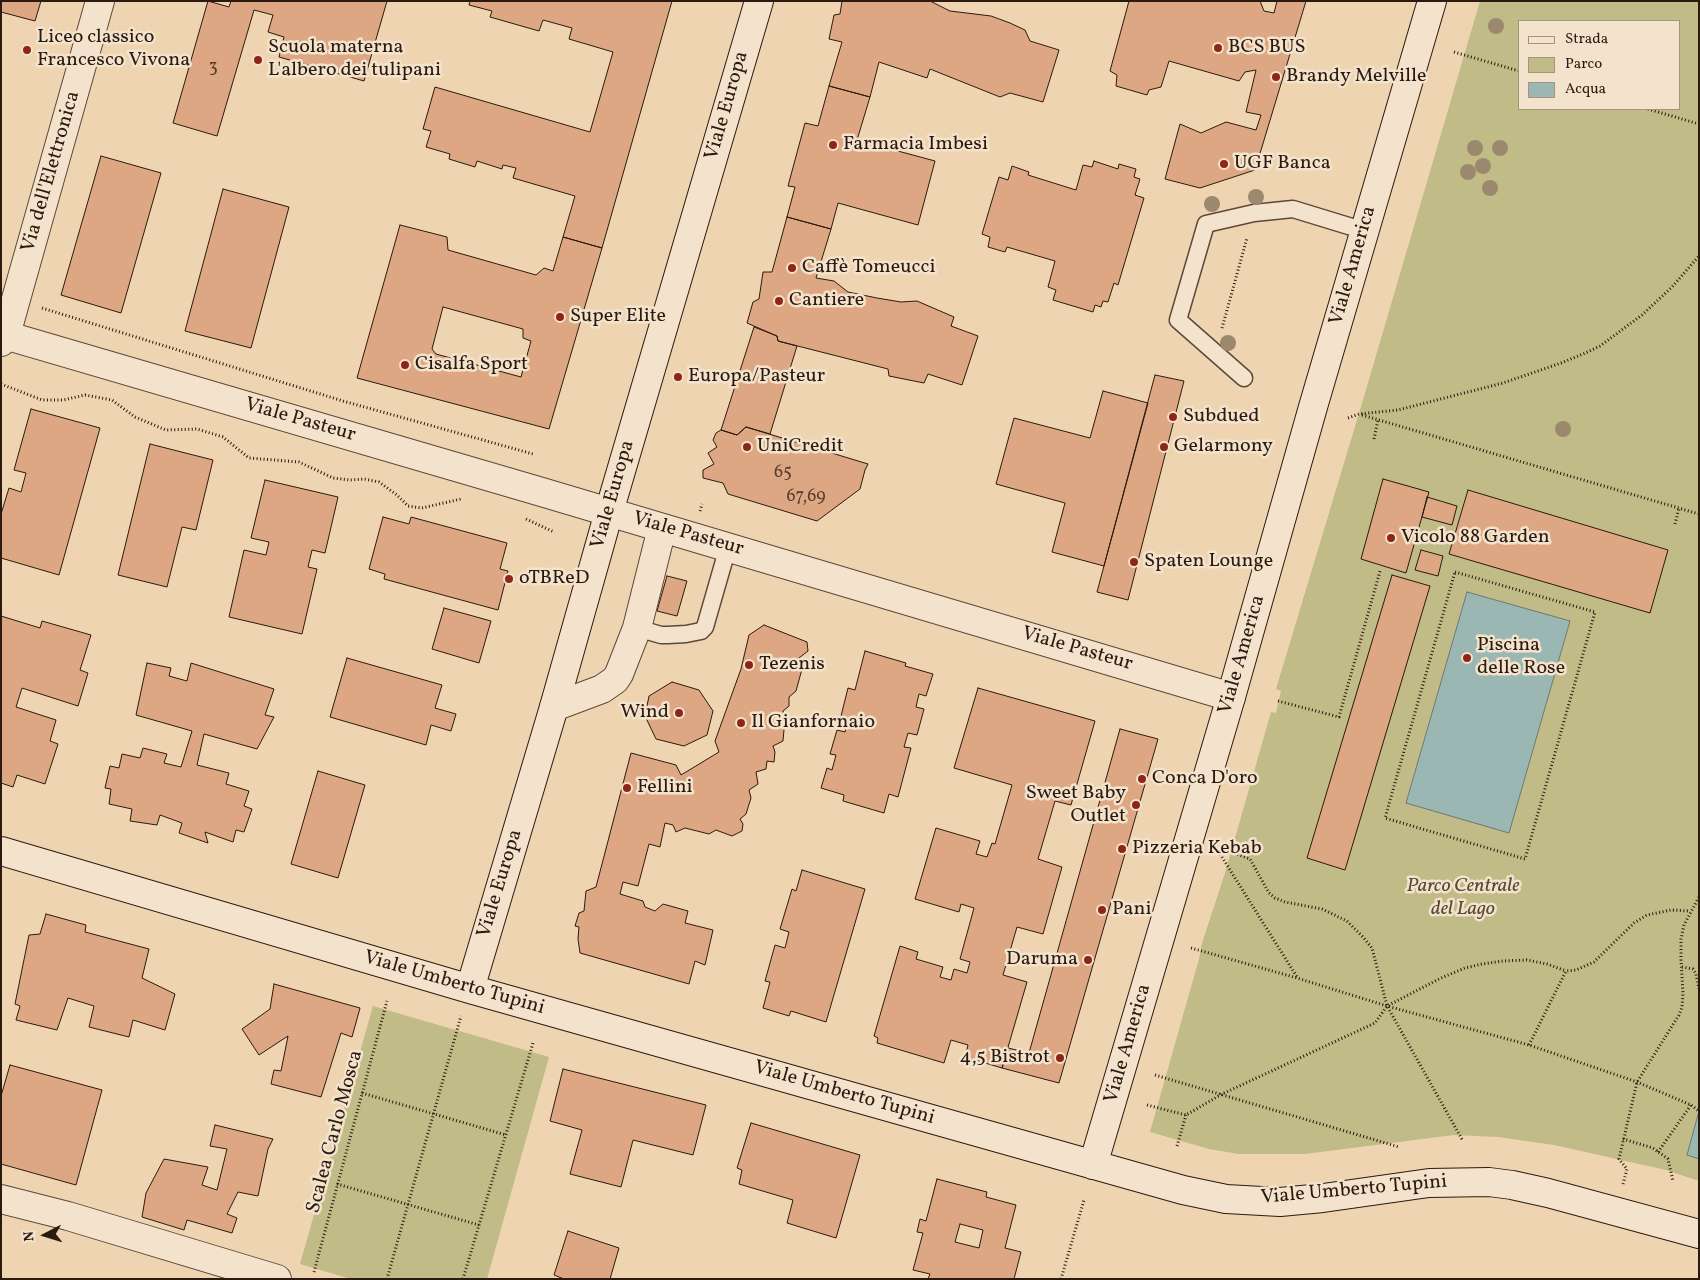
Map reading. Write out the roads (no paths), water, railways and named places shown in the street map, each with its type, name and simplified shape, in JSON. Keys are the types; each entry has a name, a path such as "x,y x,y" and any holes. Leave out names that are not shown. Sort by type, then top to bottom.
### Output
{"street":[{"name":"Via dell'Elettronica","path":"3,337 16,299 100,1"},
{"name":"Viale Europa","path":"470,989 759,1"},
{"name":"Viale America","path":"1093,1165 1231,697 1430,2"},
{"name":"Viale Pasteur","path":"3,337 609,512 1231,697"},
{"path":"554,707 602,689 615,680 623,667 637,628 662,528"},
{"name":"Viale Umberto Tupini","path":"1,851 470,989 1183,1190 1243,1201 1293,1201 1430,1183 1489,1182 1533,1189 1699,1234"},
{"path":"1,1199 68,1216 277,1279"}],"lane":[{"path":"1244,378 1178,320 1206,224 1254,213 1293,209 1364,231"},
{"path":"637,628 660,635 686,634 701,631 705,627 728,547"}],"water":[{"path":"1467,592 1570,621 1509,833 1406,803"},
{"path":"1699,1111 1699,1159 1687,1155"}],"place":[{"name":"BCS BUS","path":"1218,48"},
{"name":"Liceo classico Francesco Vivona","path":"27,50"},
{"name":"Scuola materna L'albero dei tulipani","path":"258,60"},
{"name":"Brandy Melville","path":"1276,77"},
{"name":"Farmacia Imbesi","path":"833,145"},
{"name":"UGF Banca","path":"1224,164"},
{"name":"Caffè Tomeucci","path":"792,268"},
{"name":"Cantiere","path":"779,301"},
{"name":"Super Elite","path":"560,317"},
{"name":"Cisalfa Sport","path":"405,365"},
{"name":"Europa/Pasteur","path":"678,377"},
{"name":"Subdued","path":"1173,417"},
{"name":"UniCredit","path":"747,447"},
{"name":"Gelarmony","path":"1164,447"},
{"name":"Vicolo 88 Garden","path":"1391,538"},
{"name":"Spaten Lounge","path":"1134,562"},
{"name":"oTBReD","path":"509,579"},
{"name":"Piscina delle Rose","path":"1467,658"},
{"name":"Tezenis","path":"749,665"},
{"name":"Wind","path":"679,713"},
{"name":"Il Gianfornaio","path":"741,723"},
{"name":"Conca D'oro","path":"1142,779"},
{"name":"Fellini","path":"627,788"},
{"name":"Sweet Baby Outlet","path":"1136,805"},
{"name":"Pizzeria Kebab","path":"1122,849"},
{"name":"Pani","path":"1102,910"},
{"name":"Daruma","path":"1088,960"},
{"name":"4,5 Bistrot","path":"1060,1058"}],"park label":[{"name":"Parco Centrale del Lago","path":"1463,898"}]}
